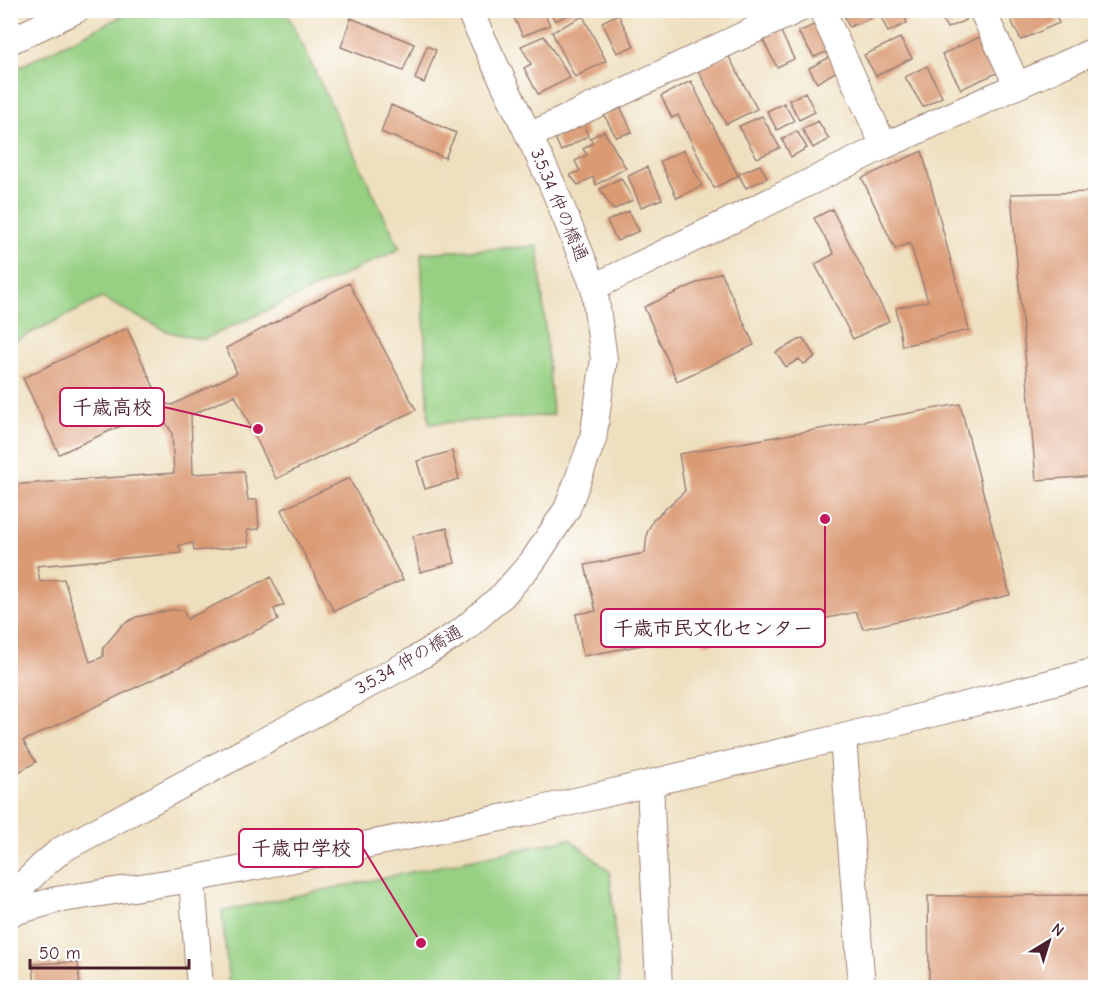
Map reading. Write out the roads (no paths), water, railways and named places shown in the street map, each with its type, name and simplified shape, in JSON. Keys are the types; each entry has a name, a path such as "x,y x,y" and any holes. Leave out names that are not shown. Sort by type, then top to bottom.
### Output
{"street":[{"path":"10,41 76,10"},
{"name":"3.5.34 仲の橋通","path":"10,898 61,850 411,662 462,631 503,595 533,561 567,509 593,439 604,359 594,287 552,184 469,10"},
{"path":"529,136 797,10"},
{"path":"822,10 884,146"},
{"path":"982,10 1017,85"},
{"path":"594,287 884,146 1095,50"},
{"path":"10,913 56,900 192,879 521,814 843,737 1095,670"},
{"path":"843,737 862,987"},
{"path":"650,783 659,987"},
{"path":"192,879 200,987"}],"place":[{"name":"千歳高校","path":"258,429"},
{"name":"千歳市民文化センター","path":"825,519"},
{"name":"千歳中学校","path":"421,943"}]}
